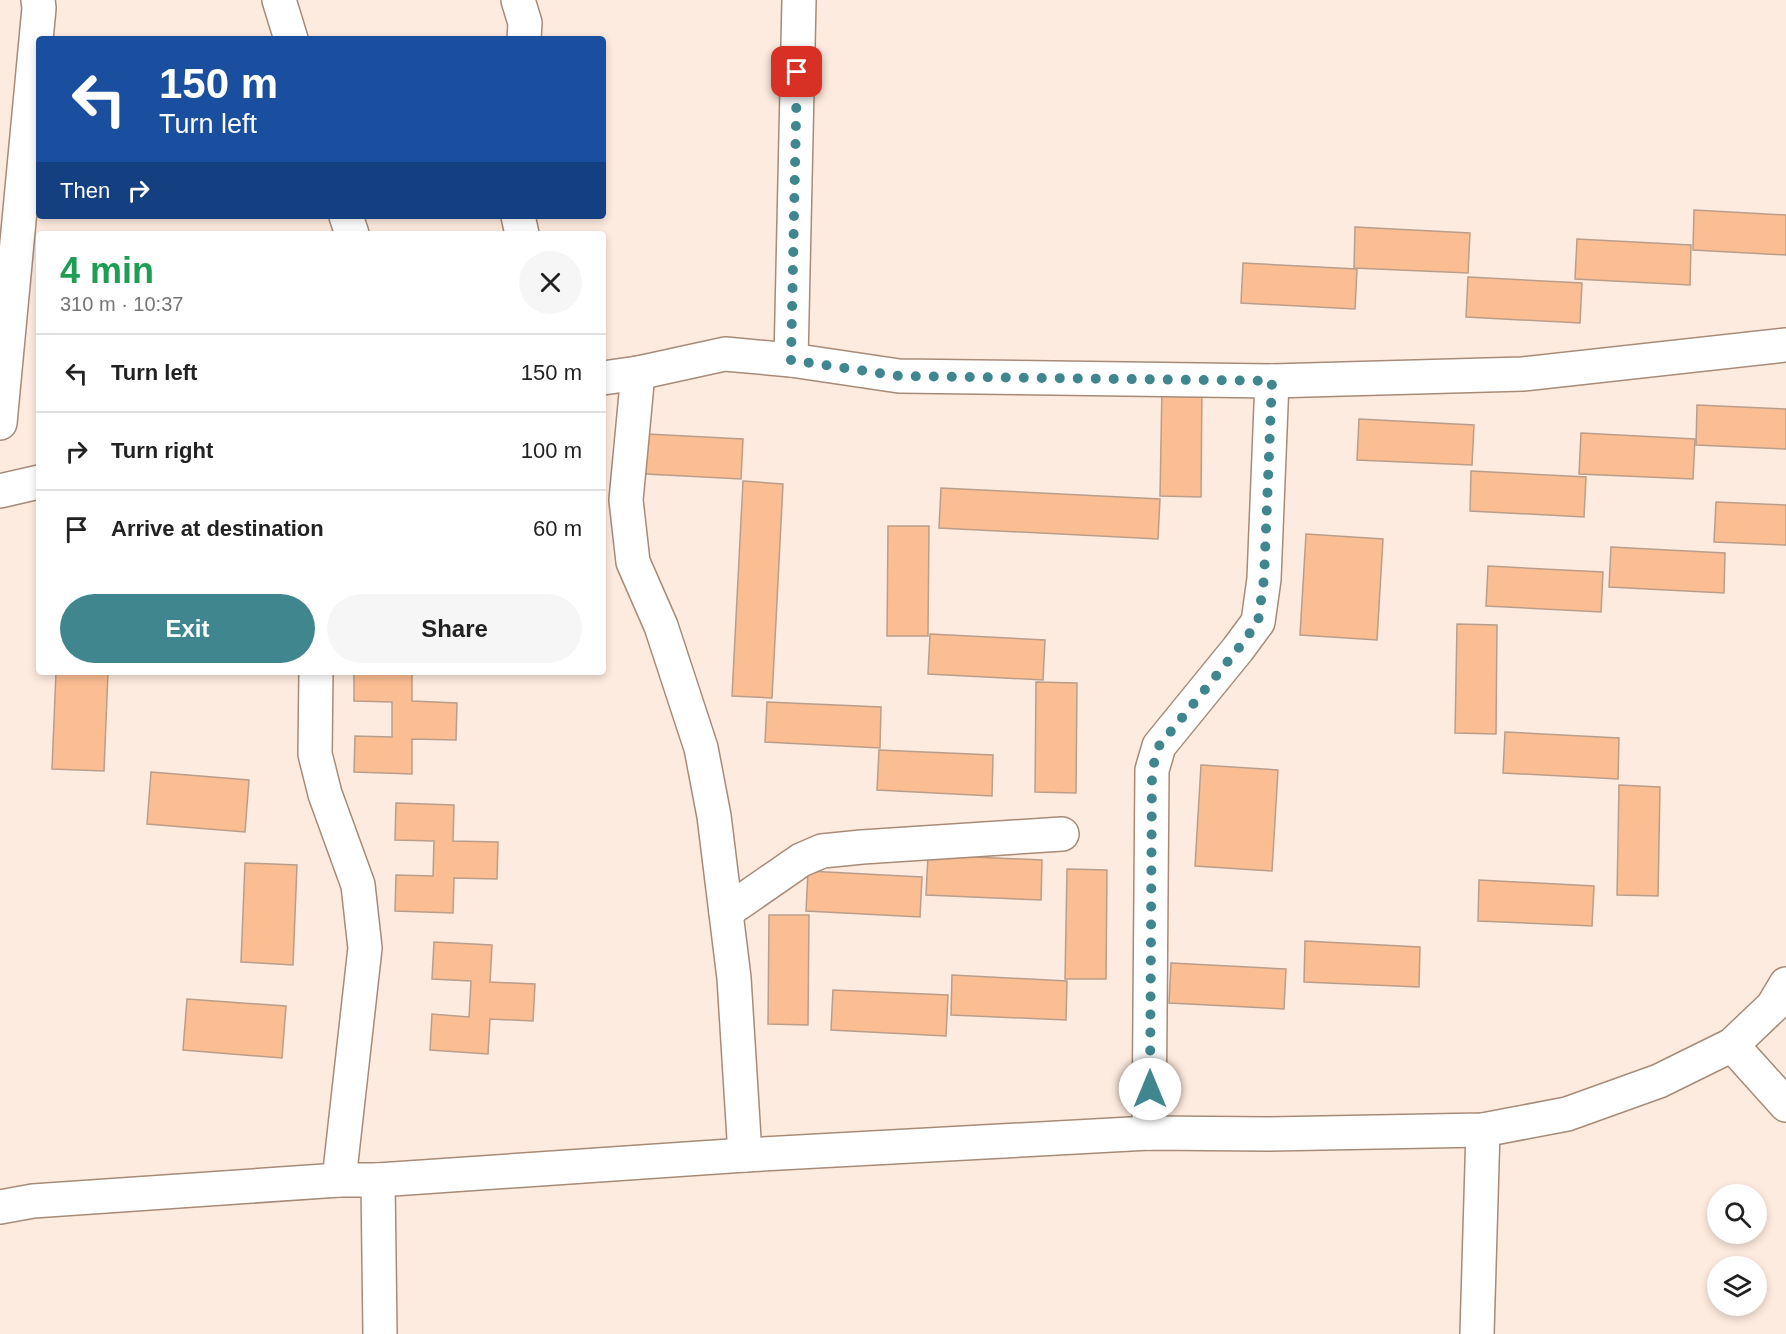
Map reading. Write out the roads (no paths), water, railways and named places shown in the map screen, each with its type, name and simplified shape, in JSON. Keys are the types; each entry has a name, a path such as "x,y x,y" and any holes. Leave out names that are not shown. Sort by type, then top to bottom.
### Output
{"street":[{"path":"36,36 38,0"},
{"path":"279,0 290,36"},
{"path":"519,0 525,23 524,36"},
{"path":"791,360 799,0"},
{"path":"0,423 36,40"},
{"path":"606,378 725,354 791,360 899,376 1272,381 1523,374 1786,345"},
{"path":"638,373 626,500 633,562 661,626 701,748 714,816 734,978 745,1155"},
{"path":"1149,1133 1152,770 1159,746 1258,622 1264,579 1272,381"},
{"path":"0,491 36,483"},
{"path":"316,675 315,754 325,794 358,885 365,948 339,1180"},
{"path":"726,912 801,860 822,851 1062,834"},
{"path":"0,1207 33,1201 339,1180 378,1180 745,1155 1149,1133 1483,1130 1567,1114 1659,1081 1732,1045 1773,1006 1786,984"},
{"path":"1732,1045 1786,1105"},
{"path":"1477,1334 1483,1130"},
{"path":"378,1180 381,1334"},
{"path":"0,1222 33,1201"}]}
